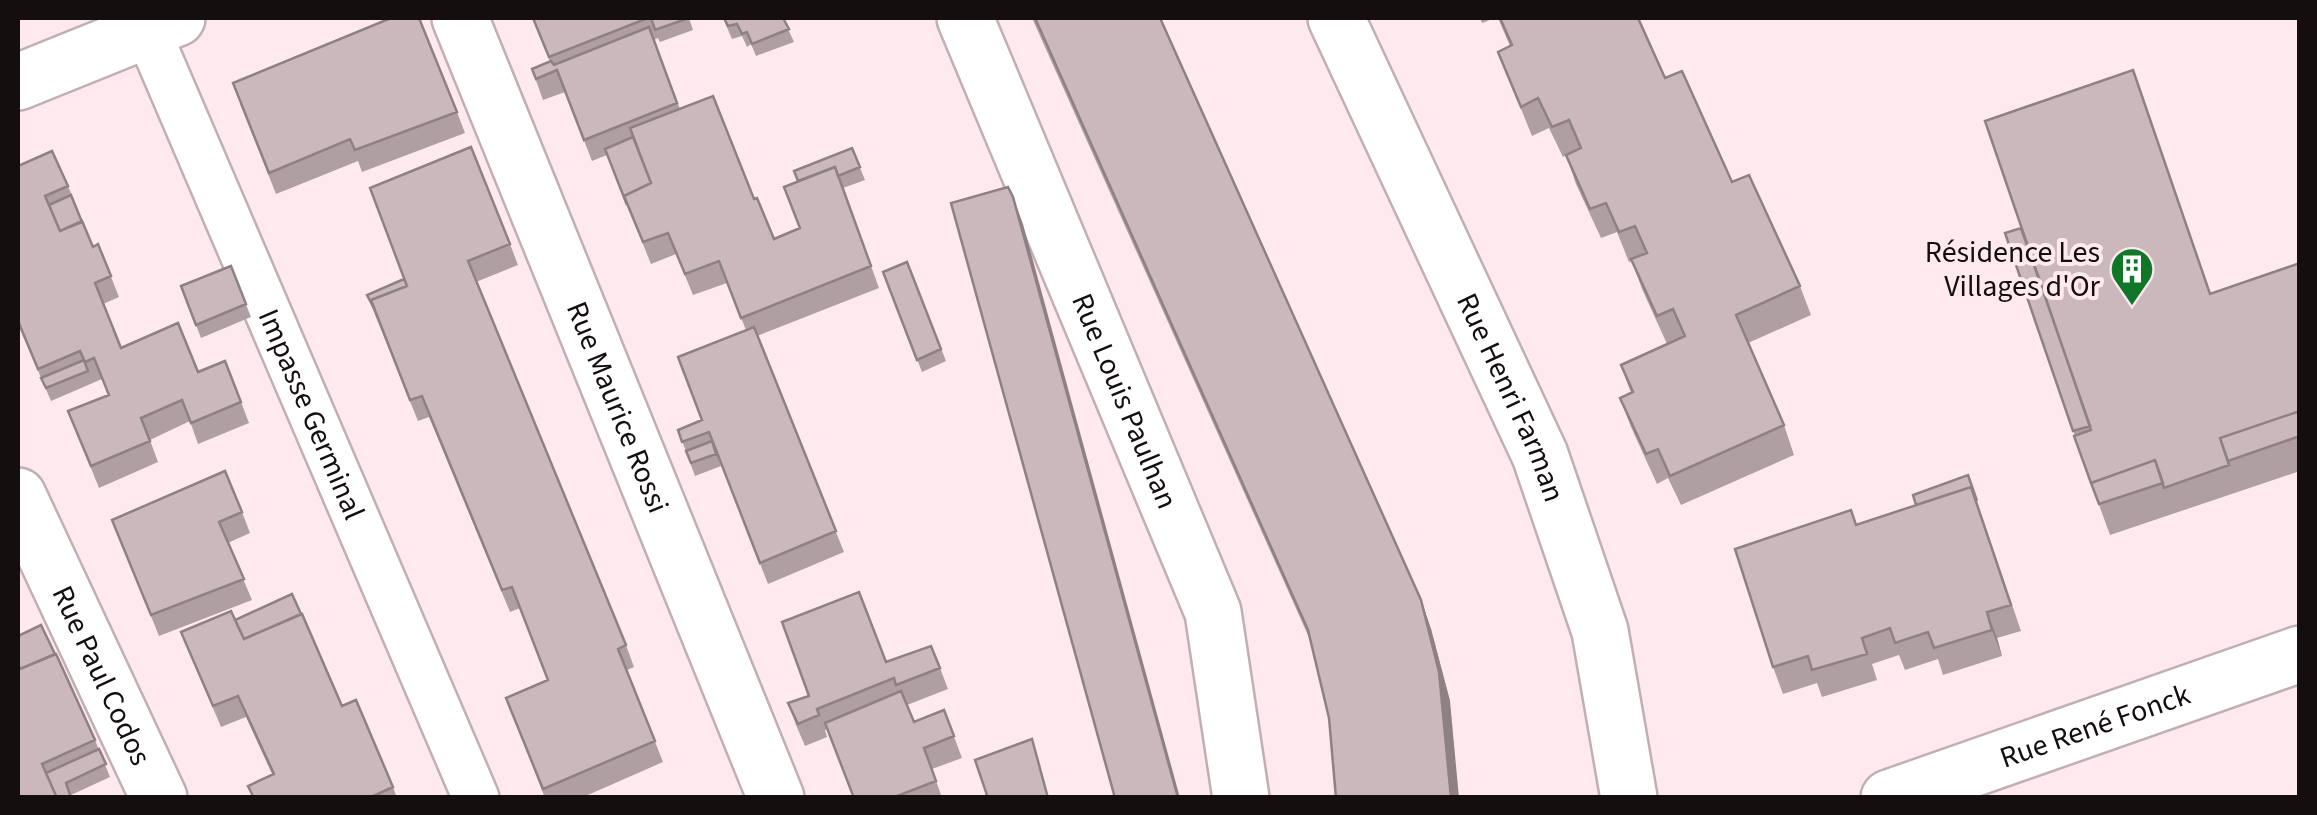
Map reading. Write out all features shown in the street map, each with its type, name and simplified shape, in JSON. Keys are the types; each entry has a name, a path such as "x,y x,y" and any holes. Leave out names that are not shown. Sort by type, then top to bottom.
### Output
{"street":[{"name":"Rue Maurice Rossi","path":"460,18 776,798"},
{"name":"Rue Louis Paulhan","path":"964,18 1213,612 1240,798"},
{"name":"Rue Henri Farman","path":"1336,18 1540,455 1600,631 1629,798"},
{"path":"18,82 162,24"},
{"name":"Impasse Germinal","path":"162,24 476,798"},
{"name":"Rue Paul Codos","path":"18,496 159,798"},
{"name":"Rue René Fonck","path":"1889,798 2300,654"}],"building":[{"path":"391,18 419,18 457,112 355,150 350,139 269,173 233,83"},
{"path":"533,18 648,18 549,57"},
{"path":"651,18 689,18 655,30"},
{"path":"724,18 783,18 789,29 752,44 747,32 742,34 737,24 728,26"},
{"path":"1035,18 1160,18 1421,600 1439,672 1451,798 1336,798 1329,718 1308,630"},
{"path":"1500,18 1638,18 1665,78 1682,71 1732,182 1749,175 1800,286 1736,315 1784,425 1670,476 1658,449 1646,454 1620,398 1633,392 1621,365 1685,336 1673,309 1657,316 1631,259 1647,253 1635,226 1619,232 1606,203 1590,209 1566,155 1581,148 1569,120 1552,127 1538,98 1521,107 1498,52 1512,45"},
{"path":"649,27 677,103 584,140 557,70 536,79 532,69 551,61 554,65"},
{"name":"Résidence Les Villages d'Or","path":"2133,70 2210,294 2300,263 2300,411 2220,438 2229,465 2164,488 2155,460 2091,483 2074,436 2091,430 1985,121"},
{"path":"713,96 774,239 800,228 784,187 835,167 871,266 741,318 719,261 685,274 668,233 643,242 624,196 651,183 630,128"},
{"path":"633,137 651,183 624,196 627,205 605,149"},
{"path":"471,147 510,244 468,261 626,645 618,649 655,741 543,789 506,698 548,680 512,587 502,590 422,396 410,400 371,300 407,286 370,188"},
{"path":"852,148 860,167 838,176 835,167 798,181 794,171"},
{"path":"52,151 68,186 45,196 60,231 82,221 93,247 98,244 111,276 95,283 121,348 178,323 198,372 225,361 241,402 191,423 182,400 141,418 150,441 91,466 68,411 109,395 94,358 85,362 80,351 38,369 18,321 18,166"},
{"path":"1008,187 1178,798 1115,798 951,203"},
{"path":"71,195 82,222 60,231 49,205"},
{"path":"2021,228 2090,426 2073,431 2005,233"},
{"path":"907,262 941,349 917,360 883,272"},
{"path":"231,266 246,304 196,325 181,286"},
{"path":"404,279 407,286 371,300 375,310 367,295"},
{"path":"754,327 836,531 760,563 709,432 682,442 678,430 702,420 678,357"},
{"path":"84,360 88,371 46,388 41,378"},
{"path":"2300,411 2300,436 2228,461 2220,438"},
{"path":"712,441 716,454 691,463 686,451"},
{"path":"2155,460 2163,483 2099,504 2091,483"},
{"path":"225,471 242,512 219,522 244,579 151,615 112,520"},
{"path":"1968,475 1977,501 1971,487 1916,505 1913,495"},
{"path":"1971,487 2011,605 1987,612 1992,630 1934,648 1928,632 1895,643 1890,628 1862,638 1867,654 1812,670 1808,656 1773,667 1735,549 1851,510 1856,525"},
{"path":"859,592 886,662 931,646 940,668 896,685 894,678 817,709 819,715 798,724 788,703 809,696 782,622"},
{"path":"292,594 301,614 244,639 235,620"},
{"path":"231,611 244,639 302,614 342,706 356,700 393,787 369,798 254,798 248,786 274,774 238,696 213,706 181,632"},
{"path":"41,625 55,654 20,669 18,636"},
{"path":"56,654 95,740 42,764 57,798 18,798 18,663 20,669"},
{"path":"901,691 914,722 944,710 954,736 924,748 936,781 892,798 854,798 825,723"},
{"path":"1032,739 1048,798 981,798 987,795 975,760"},
{"path":"99,749 106,764 66,783 71,798 57,798 46,773"}],"place":[{"name":"Résidence Les Villages d'Or","path":"2132,307"}]}
